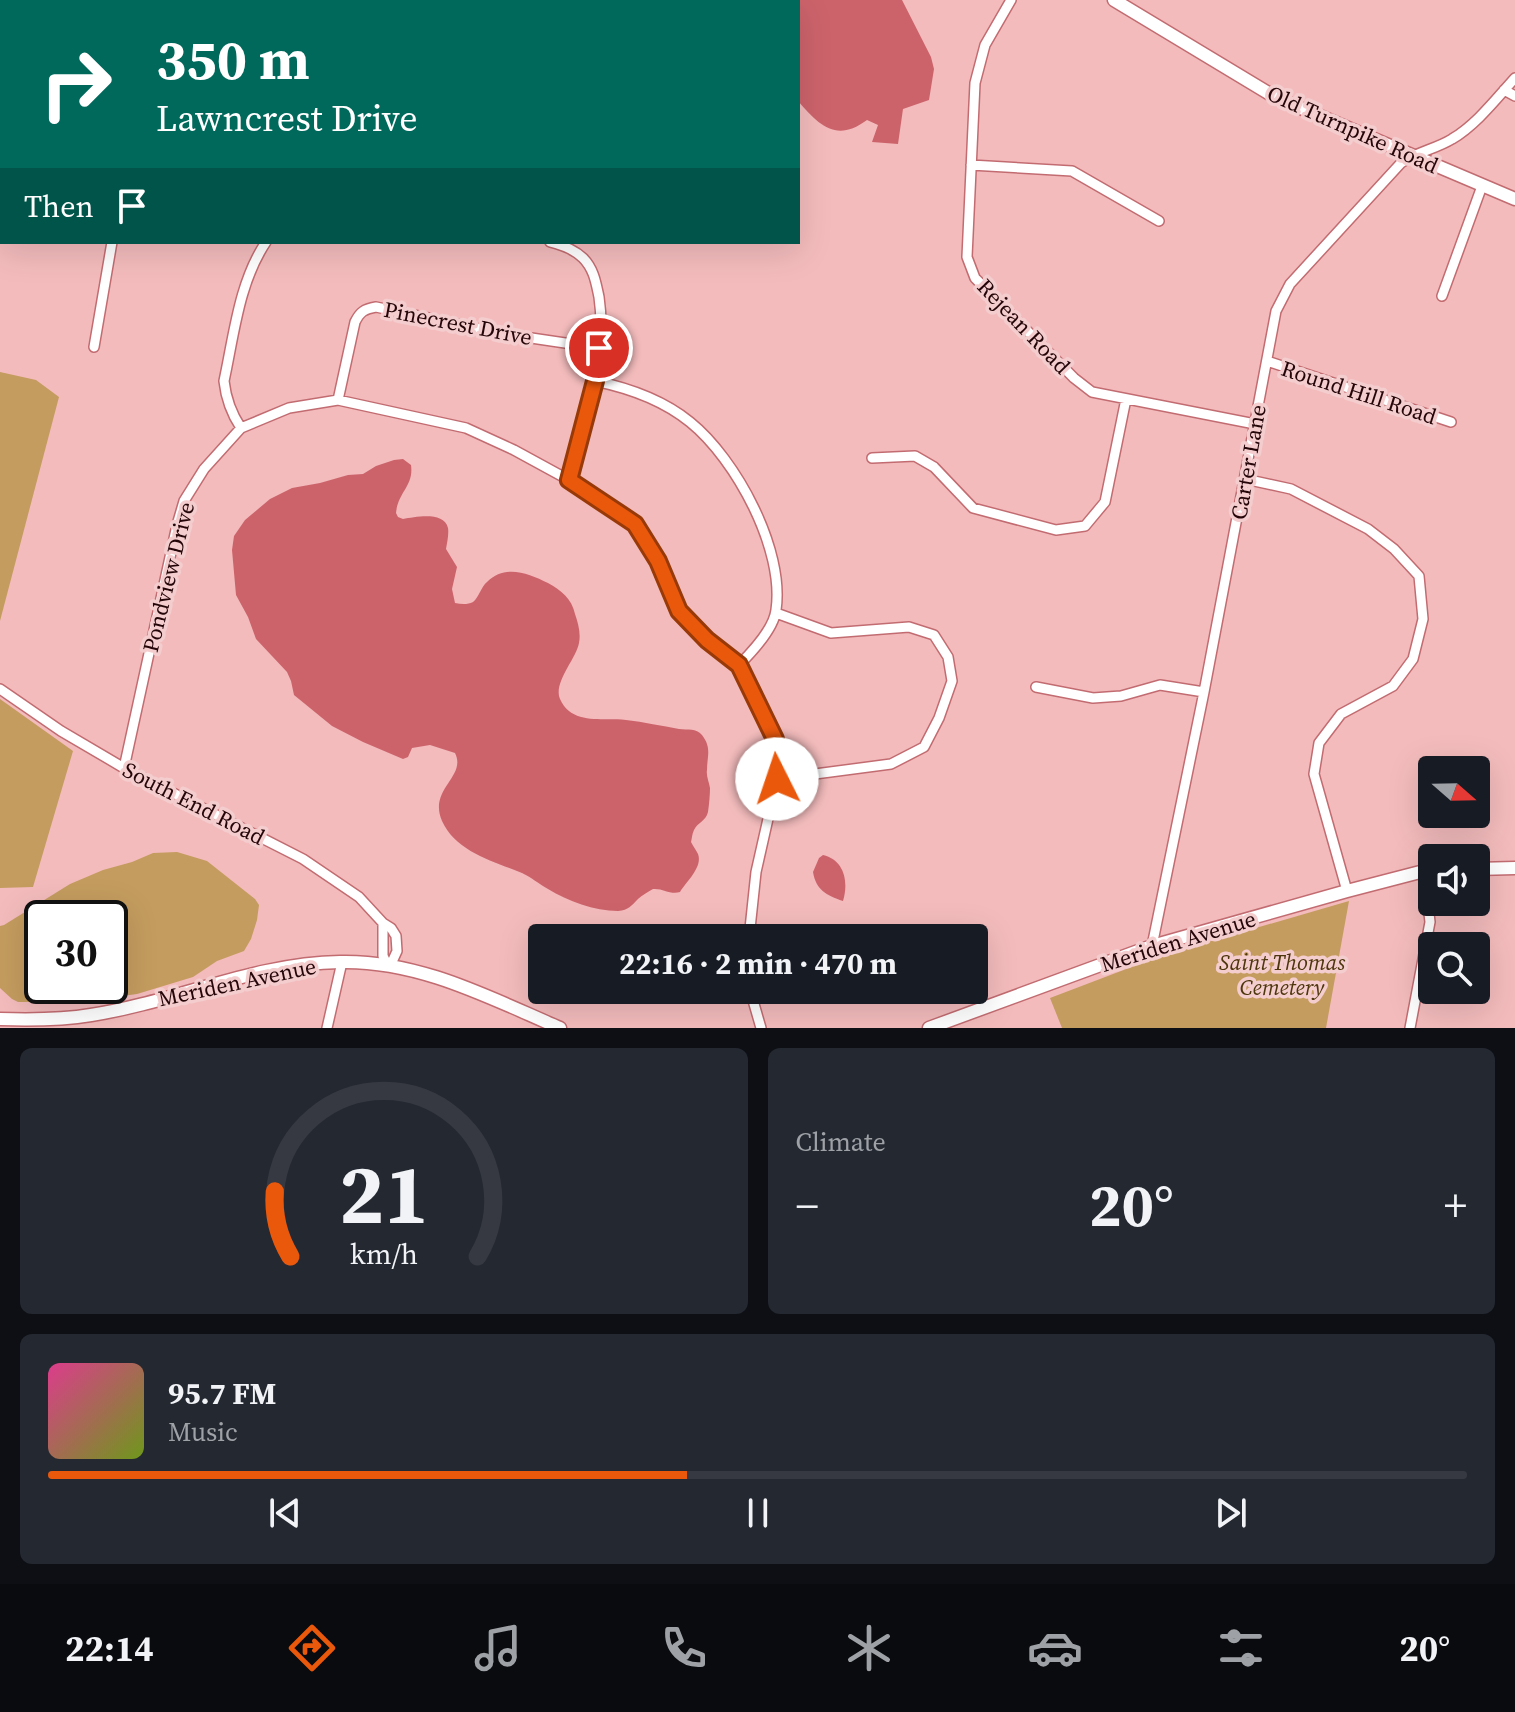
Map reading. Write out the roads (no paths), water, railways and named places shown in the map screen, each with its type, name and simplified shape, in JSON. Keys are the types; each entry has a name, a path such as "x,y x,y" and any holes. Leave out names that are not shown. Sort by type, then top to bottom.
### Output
{"main road":[{"name":"Old Turnpike Road","path":"1114,0 1275,97 1515,199"},
{"path":"1490,869 1515,868"},
{"name":"Meriden Avenue","path":"929,1028 1152,946 1418,873"},
{"name":"Meriden Avenue","path":"0,1019 46,1020 92,1015 272,970 342,962 388,966 447,980 560,1028"}],"street":[{"name":"Rejean Road","path":"1011,0 985,45 975,83 967,257 975,278 1074,378 1092,392 1255,424"},
{"name":"Carter Lane","path":"1152,946 1276,311 1290,284 1401,163 1455,138 1515,78"},
{"path":"1504,90 1515,96"},
{"path":"971,165 1072,171 1159,221"},
{"path":"1442,296 1482,186"},
{"path":"94,347 112,244"},
{"path":"241,428 229,406 224,381 247,279 265,244"},
{"path":"556,244 582,256 590,267 596,279 602,317 595,381 569,480"},
{"name":"Pinecrest Drive","path":"338,400 355,322 360,313 368,308 599,348"},
{"name":"Round Hill Road","path":"1267,361 1451,422"},
{"path":"595,381 658,401 688,420 713,442 738,475 762,529 777,576 776,613 758,646 739,665"},
{"path":"872,458 915,456 934,467 973,508 1056,530 1085,526 1105,502 1126,399"},
{"name":"Pondview Drive","path":"124,768 184,501 204,469 241,428 289,408 338,400 466,428 569,480 635,524 658,561 679,611 707,640 739,665 775,739 777,779 756,872 750,924"},
{"path":"1245,479 1291,489 1368,529 1394,549 1419,576 1423,619 1413,659 1393,686 1341,714 1319,743 1314,774 1347,891"},
{"path":"776,613 831,633 909,627 934,635 948,657 952,681 939,718 924,747 891,764 777,779"},
{"path":"1036,687 1093,698 1121,696 1160,685 1204,692"},
{"name":"South End Road","path":"0,689 61,731 124,768 303,859 359,897 383,923 383,956 388,966"},
{"path":"1410,1028 1430,916"},
{"path":"327,1028 342,962"},
{"path":"754,1004 761,1028"}],"park label":[{"name":"Saint Thomas Cemetery","path":"1282,974"}]}
